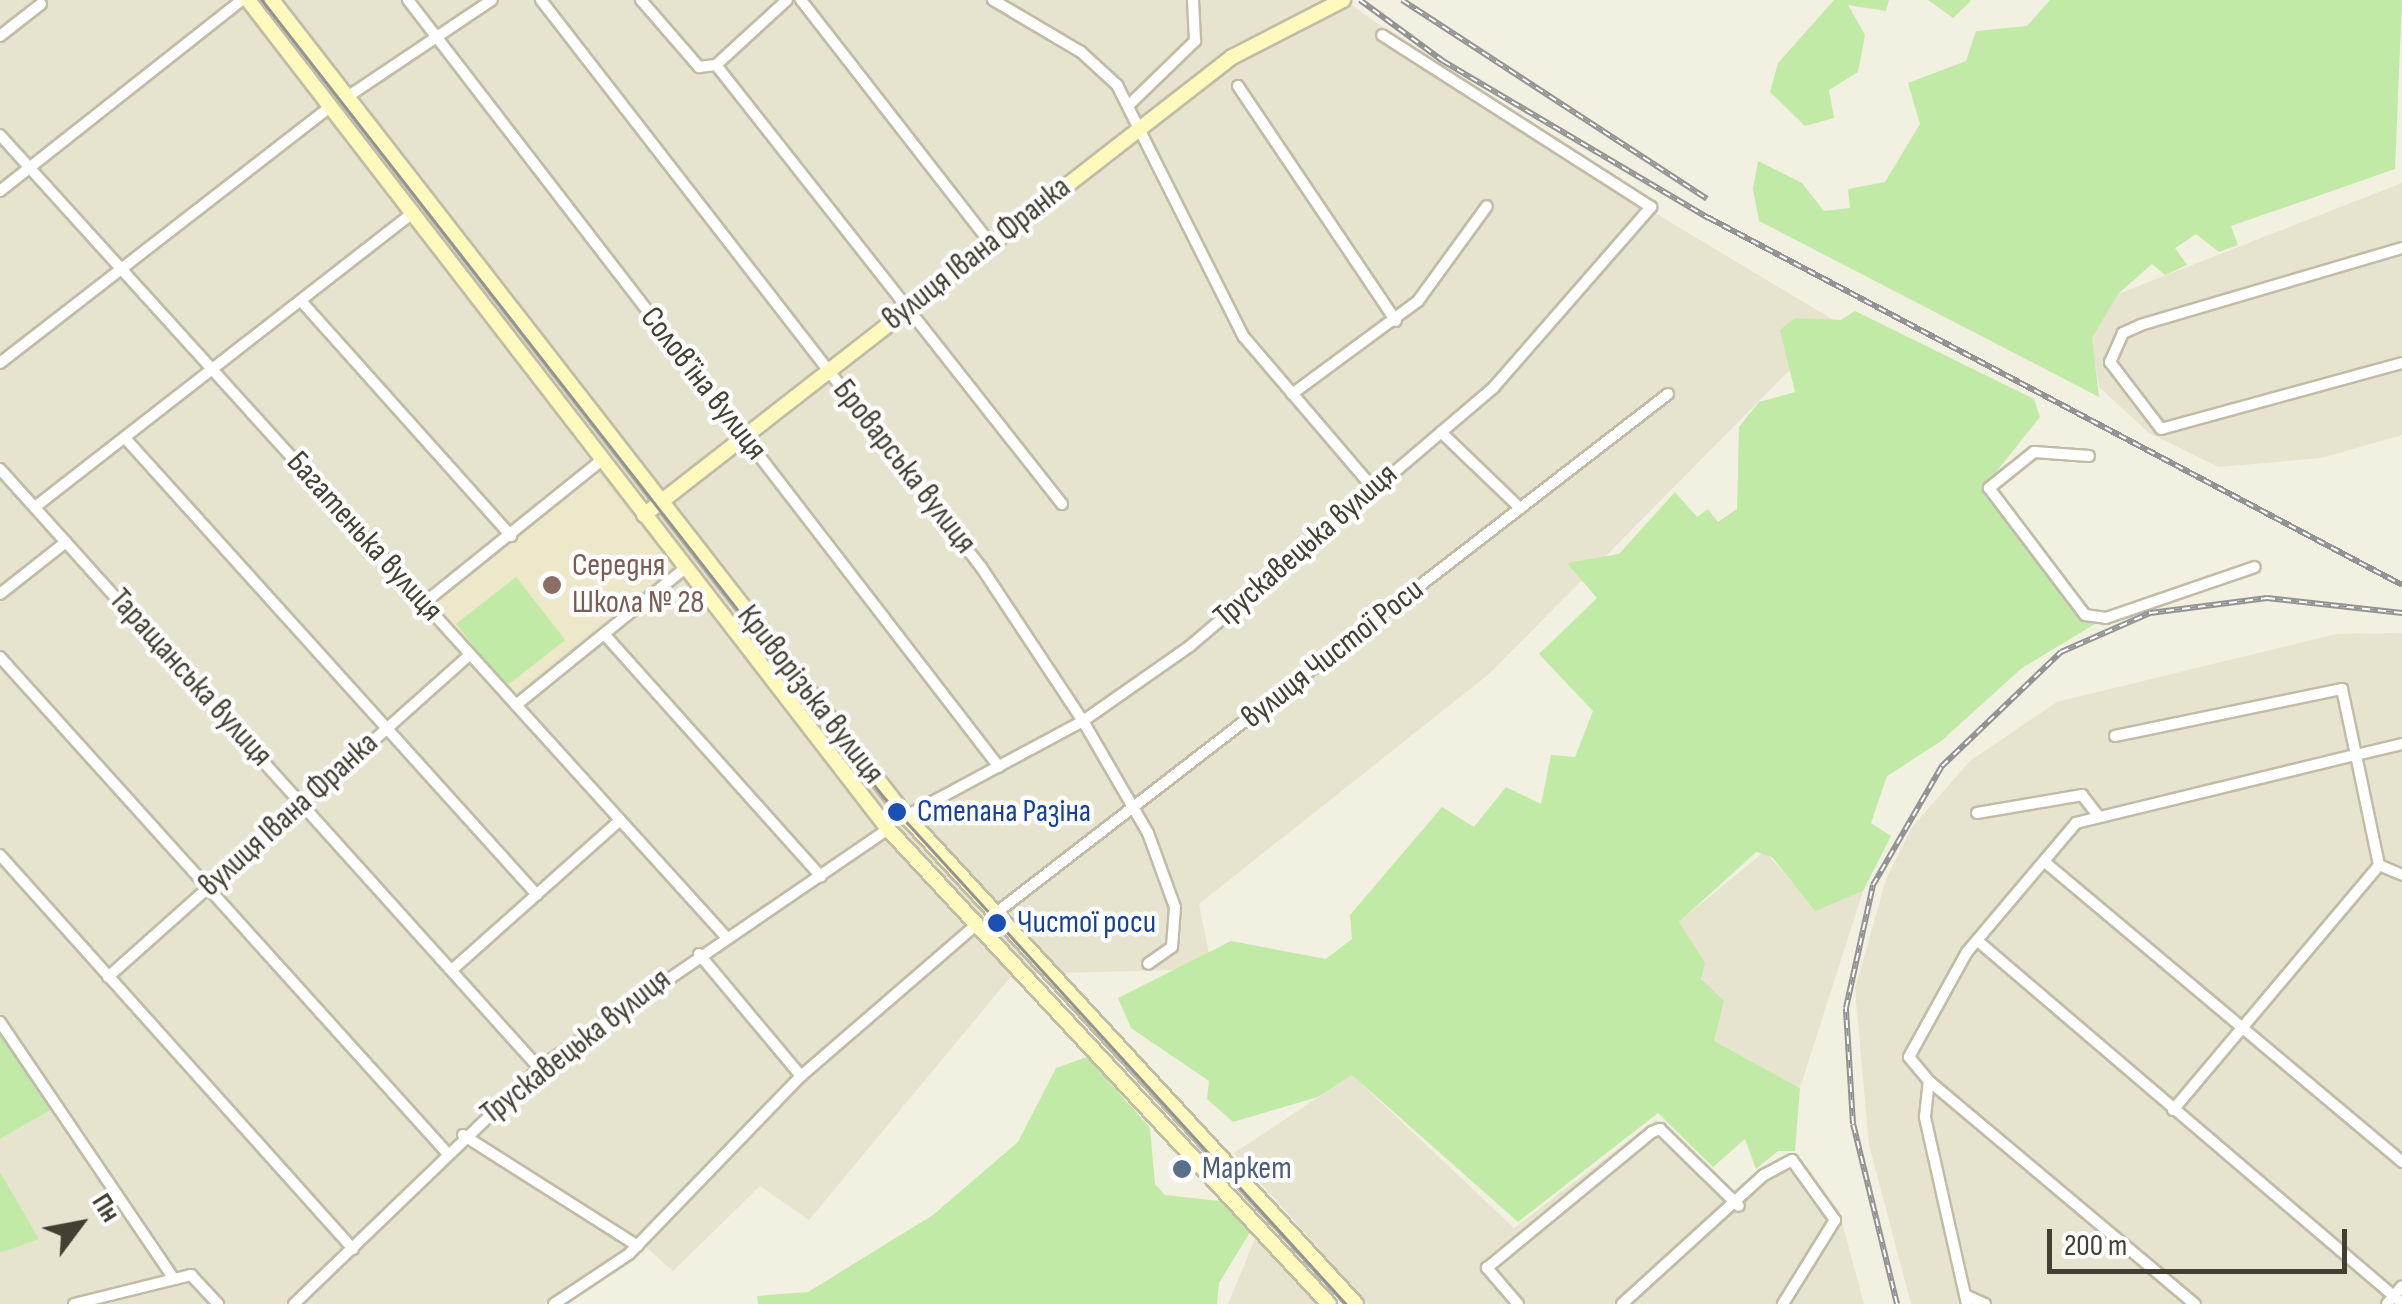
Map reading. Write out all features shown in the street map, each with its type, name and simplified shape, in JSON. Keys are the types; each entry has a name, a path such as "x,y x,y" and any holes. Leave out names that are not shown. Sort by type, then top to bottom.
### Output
{"main road":[{"name":"Криворізька вулиця","path":"245,0 888,829 1329,1304"},
{"name":"Криворізька вулиця","path":"272,0 906,816 1356,1304"},
{"name":"вулиця Івана Франка","path":"644,515 1260,36 1343,0"}],"street":[{"path":"0,191 245,0"},
{"name":"Соловʼїна вулиця","path":"408,0 999,767"},
{"path":"347,97 492,0"},
{"name":"Броварська вулиця","path":"540,0 981,567 1083,720 1135,806 1178,930 1172,948 1148,964"},
{"path":"641,0 699,67 716,65 786,0"},
{"path":"801,0 990,243"},
{"path":"993,0 1081,52 1130,104 1244,336 1372,487"},
{"path":"1130,104 1195,41 1194,0"},
{"path":"0,36 40,4"},
{"name":"Трускавецька вулиця","path":"906,816 1083,720 1190,646 1372,487 1442,432 1540,338 1651,207 1382,36"},
{"path":"716,65 1062,504"},
{"path":"1238,86 1396,321"},
{"path":"0,363 330,107"},
{"name":"Багатенька вулиця","path":"0,135 728,938"},
{"path":"1292,394 1396,321 1486,206"},
{"path":"35,508 412,214"},
{"path":"2402,248 2123,333 2110,362 2114,376 2160,430 2402,363"},
{"path":"302,302 511,536"},
{"name":"вулиця Чистої Роси","path":"996,913 1668,394"},
{"path":"1442,432 1520,508"},
{"path":"126,438 537,894"},
{"path":"2088,456 2034,452 1989,488 2085,614 2106,618 2255,567"},
{"path":"424,604 602,460"},
{"name":"Таращанська вулиця","path":"0,469 539,1068"},
{"path":"0,594 66,542"},
{"path":"516,704 685,568"},
{"path":"605,635 821,877"},
{"name":"вулиця Івана Франка","path":"108,977 470,654"},
{"path":"0,657 447,1153"},
{"path":"2115,736 2342,689 2379,865"},
{"path":"2196,1304 1950,1100 1908,1057 1980,942 2046,863 2061,838 2096,814 2402,744"},
{"path":"1976,813 2082,795 2096,814"},
{"path":"453,969 620,820"},
{"name":"Трускавецька вулиця","path":"294,1304 463,1136 539,1068 698,954 821,877 888,829"},
{"path":"0,856 353,1249"},
{"path":"2046,863 2402,1162"},
{"path":"2379,865 2402,874"},
{"path":"2173,1110 2379,865"},
{"path":"554,1304 638,1246 801,1076 977,924"},
{"path":"1980,942 2394,1301 2402,1286"},
{"path":"698,954 801,1076"},
{"path":"0,1022 172,1275"},
{"path":"1929,1081 1927,1108 1966,1299 1985,1304"},
{"path":"1927,1108 1950,1100"},
{"path":"1518,1304 1486,1268 1652,1132 1660,1129 1739,1206"},
{"path":"463,1136 638,1246"},
{"path":"1622,1304 1739,1206 1764,1174 1792,1160 1836,1220 1783,1304"},
{"path":"74,1304 172,1275 191,1275 218,1304"}],"shaded area":[{"path":"0,0 1345,0 1558,155 1837,322 1489,674 1199,904 1212,969 1013,974 809,1220 760,1186 673,1271 646,1247 566,1304 0,1304 0,1253 38,1239 0,1172 0,1139 51,1109 0,1030"},
{"path":"2402,183 2402,435 2321,458 2219,467 2149,433 2099,387 2091,338 2118,294"},
{"name":"Середня Школа № 28","path":"598,473 673,565 507,700 432,607"},
{"path":"2402,633 2402,1304 1911,1304 1869,1145 1855,989 1886,879 1912,827 1970,761 2057,702 2336,634"},
{"path":"1765,851 1815,910 1863,891 1800,1088 1714,1041 1716,1013 1679,922"},
{"path":"1352,1075 1514,1228 1656,1120 1739,1197 1780,1157 1802,1160 1839,1211 1864,1304 1368,1304 1234,1153"},
{"path":"1260,1227 1323,1304 1228,1304"}],"green space":[{"path":"1834,0 1889,0 1886,11 1848,5 1865,35 1858,72 1829,90 1834,118 1805,126 1770,92 1778,63"},
{"path":"1928,0 1970,0 1971,1 1953,18"},
{"path":"2050,0 2402,0 2395,169 2231,226 2238,245 2219,252 2196,234 2175,248 2187,265 2165,275 2152,264 2118,294 2092,338 2099,397 1759,221 1753,189 1758,161 1802,183 1824,211 1850,208 1848,189 1885,182 1920,124 1908,83 1966,61 1976,31 2027,26"},
{"path":"1855,311 2034,399 2040,417 1985,486 2046,576 2100,621 2022,668 1940,742 1887,776 1871,823 1891,836 1863,891 1815,911 1772,857 1756,852 1679,922 1705,963 1701,979 1724,1001 1714,1041 1800,1088 1795,1151 1778,1151 1756,1169 1745,1139 1713,1167 1658,1113 1518,1222 1352,1075 1318,1097 1233,1122 1207,1099 1209,1081 1131,1028 1118,998 1231,941 1326,959 1352,939 1350,915 1442,807 1474,827 1506,787 1541,804 1551,755 1575,757 1593,711 1539,654 1597,598 1567,563 1619,554 1675,492 1697,517 1708,509 1718,522 1737,509 1739,427 1759,402 1795,392 1780,330 1795,318 1841,320"},
{"path":"516,577 565,640 505,687 456,624"},
{"path":"0,1030 52,1109 0,1139"},
{"path":"1087,1057 1150,1128 1155,1184 1165,1195 1229,1202 1252,1229 1219,1283 1217,1304 758,1304 757,1296 808,1292 933,1215 1018,1142 1056,1068"},
{"path":"0,1172 39,1239 0,1253"}],"tram line":[{"path":"262,0 883,796 1346,1304"}],"railway":[{"path":"1360,0 1443,61 1709,218 2402,585"},
{"path":"1402,0 1707,199"},
{"path":"1897,1304 1853,1124 1846,1008 1873,885 1942,766 2061,652 2150,613 2267,598 2402,613"}],"place":[{"name":"Середня Школа № 28","path":"552,585"},
{"name":"Степана Разіна","path":"897,812"},
{"name":"Чистої роси","path":"997,923"},
{"name":"Маркет","path":"1182,1169"}]}
